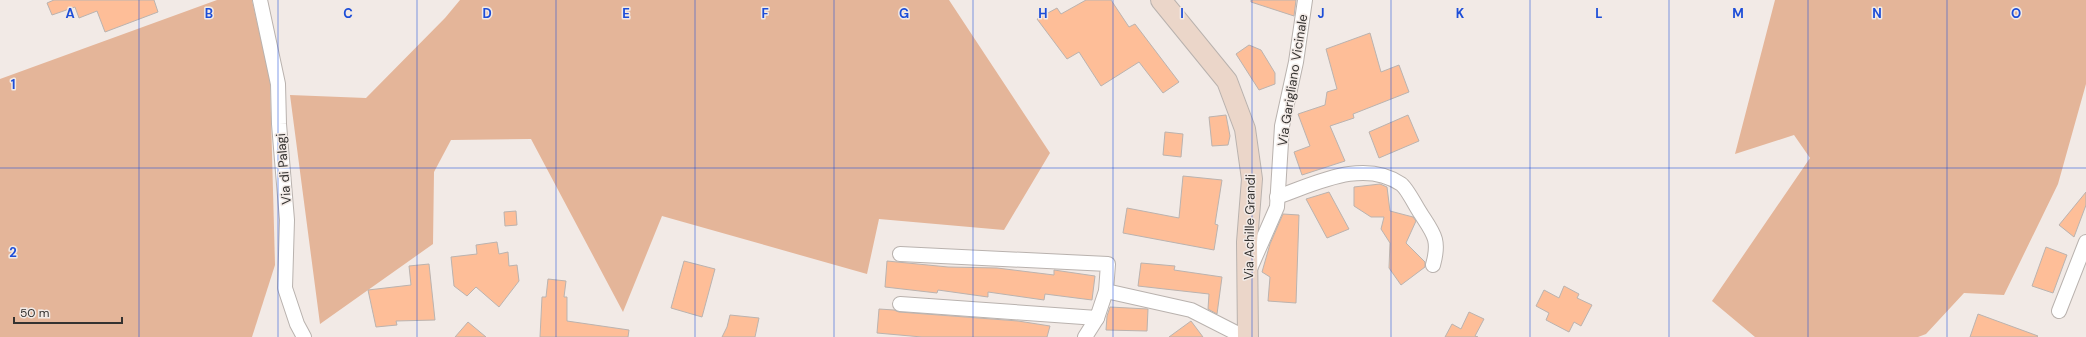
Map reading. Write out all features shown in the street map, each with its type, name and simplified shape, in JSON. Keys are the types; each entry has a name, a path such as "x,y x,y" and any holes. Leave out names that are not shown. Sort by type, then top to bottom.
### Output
{"main road":[{"name":"Via Achille Grandi","path":"1161,0 1227,81 1245,129 1252,179 1247,242 1248,337"}],"street":[{"name":"Via di Palagi","path":"260,0 278,84 279,124 287,220 285,288 297,324 304,337"},
{"name":"Via Garigliano Vicinale","path":"1248,273 1277,207 1282,126 1296,62 1305,0"},
{"path":"1277,197 1343,174 1377,174 1402,184 1434,234 1438,250 1433,265"},
{"path":"2059,311 2086,242"},
{"path":"900,254 1108,264 1106,291 1096,318 1085,337"},
{"path":"1106,291 1191,310 1244,337"},
{"path":"900,304 1096,318"}],"shaded area":[{"path":"217,0 252,0 270,79 275,265 252,337 0,337 0,79"},
{"path":"460,0 949,0 1050,153 1004,230 879,219 867,274 662,216 623,312 531,139 451,140 434,172 433,244 320,324 290,95 366,98 445,18"},
{"path":"1775,0 2086,0 2086,84 2058,184 2004,295 1964,293 1926,334 1918,337 1755,337 1712,301 1810,158 1794,135 1735,154"}],"building":[{"path":"54,0 154,0 158,12 105,32 97,11 79,18 75,7 52,15 47,3"},
{"path":"1086,0 1111,0 1129,27 1135,24 1179,82 1163,93 1139,62 1101,86 1079,52 1067,59 1037,19 1057,8 1061,14"},
{"path":"1251,0 1296,0 1294,16 1251,2"},
{"path":"1370,33 1381,72 1399,65 1409,92 1353,114 1354,118 1330,126 1345,161 1302,175 1294,152 1310,146 1298,114 1325,105 1327,92 1337,89 1326,49"},
{"path":"1249,45 1261,50 1275,73 1275,84 1259,90 1236,54"},
{"path":"1226,115 1230,136 1228,145 1212,146 1209,117"},
{"path":"1408,115 1419,141 1379,158 1369,132"},
{"path":"1165,132 1183,134 1181,157 1163,155"},
{"path":"1183,176 1222,180 1215,224 1218,225 1214,250 1123,233 1127,208 1179,218"},
{"path":"1380,184 1387,187 1390,211 1413,217 1416,221 1406,243 1425,262 1425,267 1401,285 1389,268 1390,243 1381,229 1384,217 1371,217 1354,206 1354,187"},
{"path":"1329,192 1349,229 1327,238 1306,199"},
{"path":"2086,192 2086,205 2074,237 2059,225"},
{"path":"516,211 517,225 505,226 504,212"},
{"path":"1283,214 1299,215 1296,303 1268,301 1270,277 1262,272 1270,244"},
{"path":"497,242 499,254 508,252 509,266 517,265 519,281 499,307 476,287 467,296 454,286 451,257 477,254 476,245"},
{"path":"2046,247 2067,255 2053,293 2032,286"},
{"path":"684,261 715,269 702,317 671,308"},
{"path":"887,261 948,267 997,268 1054,275 1054,270 1095,276 1092,300 1045,294 1044,300 988,292 988,297 938,290 937,293 885,287"},
{"path":"1141,263 1175,266 1174,270 1222,277 1217,314 1208,309 1209,294 1138,286"},
{"path":"429,264 435,320 396,321 397,325 376,327 368,290 411,285 409,266"},
{"path":"548,279 566,281 564,297 567,297 567,321 629,330 628,337 540,337 542,297 546,297"},
{"path":"1564,286 1579,294 1577,298 1592,305 1581,326 1574,322 1569,332 1546,320 1549,313 1536,306 1544,290 1559,298"},
{"path":"1110,307 1148,309 1147,331 1106,330 1107,316"},
{"path":"879,309 894,310 899,312 1018,321 1050,326 1047,337 922,337 877,333"},
{"path":"1469,312 1484,319 1475,336 1478,337 1445,337 1452,324 1461,329"},
{"path":"1978,314 2038,336 1970,337"},
{"path":"730,315 759,318 755,337 722,337 727,327"},
{"path":"1191,321 1203,337 1169,337"},
{"path":"468,322 486,337 455,337"}]}
